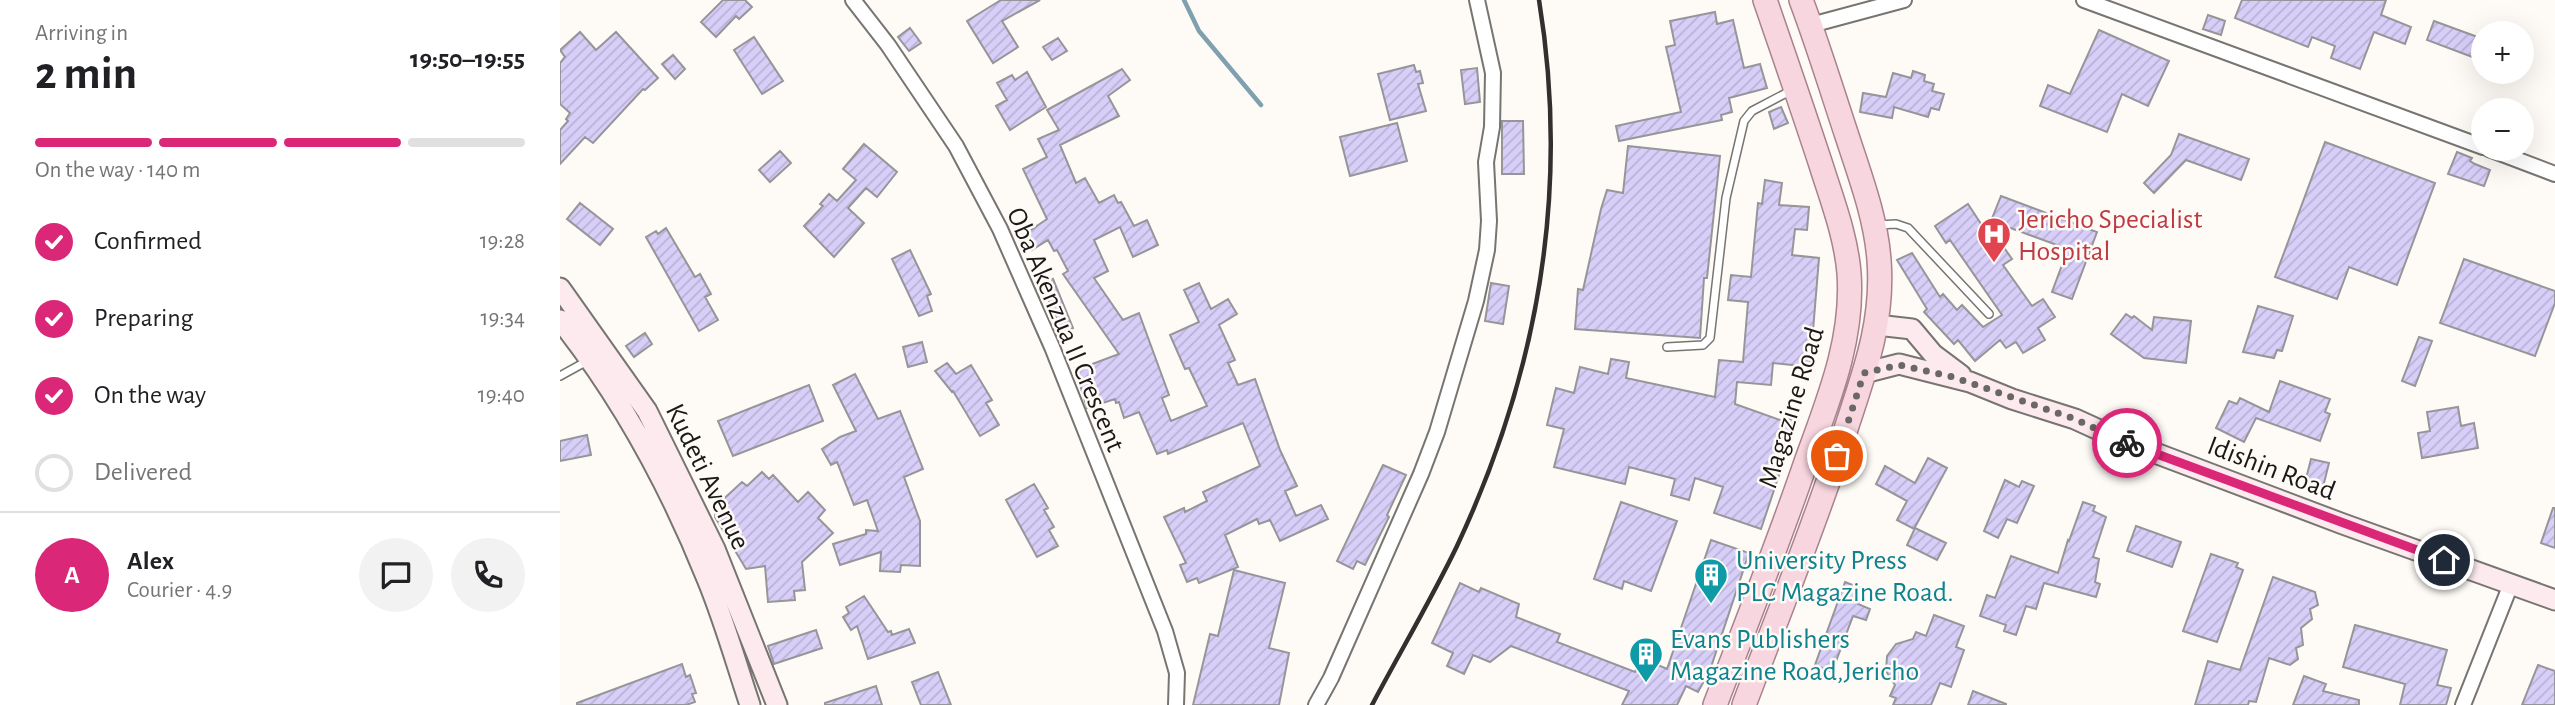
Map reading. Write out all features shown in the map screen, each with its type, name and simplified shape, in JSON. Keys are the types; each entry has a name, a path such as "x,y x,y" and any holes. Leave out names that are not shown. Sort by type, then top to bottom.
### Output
{"main road":[{"name":"Magazine Road","path":"1715,705 1773,558 1819,424 1843,348 1849,313 1849,274 1845,249 1796,88 1765,0"},
{"name":"Magazine Road","path":"1744,705 1801,558 1864,373 1877,324 1880,286 1878,244 1874,225 1860,174 1801,0"},
{"name":"Kudeti Avenue","path":"560,288 647,411 715,548 777,705"},
{"name":"Kudeti Avenue","path":"560,320 589,359 644,444 669,493 708,580 750,705"},
{"path":"1877,324 1912,329 1933,354 1970,382"},
{"path":"1864,373 1899,365 1970,382"},
{"name":"Idishin Road","path":"1970,382 2555,600"}],"street":[{"name":"Oba Akenzua II Crescent","path":"853,0 888,45 956,146 1000,229 1052,347 1165,631 1177,673 1176,705"},
{"path":"1316,705 1331,678 1421,474 1437,432 1476,301 1487,250 1489,221 1486,162 1493,104 1490,53 1477,0"},
{"path":"1811,25 1904,0"},
{"path":"2084,0 2105,4 2471,142"},
{"path":"2521,161 2555,174"},
{"path":"2463,705 2511,584"}],"lane":[{"path":"1667,347 1703,345 1710,338 1726,198 1744,121 1752,111 1796,88"},
{"path":"1874,225 1896,224 1908,228 1989,314"},
{"path":"560,376 589,359"}],"building":[{"path":"723,0 745,0 752,7 739,19 736,16 716,37 701,22"},
{"path":"1001,0 1040,0 1002,21 1018,47 993,63 967,21"},
{"path":"2242,0 2386,0 2381,15 2411,27 2405,44 2374,32 2360,69 2331,58 2335,46 2312,37 2308,47 2235,18"},
{"path":"1715,12 1717,24 1733,20 1744,68 1760,64 1767,88 1729,98 1732,112 1721,115 1722,120 1619,141 1616,126 1681,112 1666,47 1675,45 1670,21"},
{"path":"2208,15 2225,21 2221,35 2203,29"},
{"path":"2434,21 2471,35 2471,56 2427,40"},
{"path":"910,28 921,43 909,51 898,37"},
{"path":"2099,30 2169,61 2148,106 2122,94 2107,132 2040,106 2048,85 2070,94"},
{"path":"580,32 596,50 616,32 658,78 643,89 593,143 585,137 560,164 560,130 568,121 566,119 570,113 560,104 560,63 565,57 560,50"},
{"path":"754,37 783,81 762,94 734,50"},
{"path":"1058,38 1067,51 1052,60 1043,47"},
{"path":"673,55 685,69 675,79 662,64"},
{"path":"1414,65 1416,72 1420,71 1423,83 1418,84 1426,111 1390,120 1378,74"},
{"path":"1477,68 1480,102 1465,104 1461,70"},
{"path":"1122,69 1130,80 1108,96 1119,116 1060,145 1076,183 1085,178 1099,203 1114,195 1134,226 1147,220 1158,245 1133,257 1120,227 1094,240 1108,271 1094,278 1123,320 1139,313 1169,395 1162,398 1171,421 1207,406 1189,368 1185,369 1170,335 1199,322 1184,290 1199,283 1211,309 1228,299 1237,314 1219,325 1235,360 1228,363 1238,385 1255,379 1280,450 1297,486 1285,491 1296,516 1321,505 1328,519 1280,541 1270,520 1259,524 1257,519 1225,535 1238,567 1199,583 1197,578 1187,582 1180,565 1186,563 1164,517 1184,508 1185,512 1207,501 1203,492 1260,466 1243,423 1168,454 1167,450 1157,454 1139,412 1124,418 1119,402 1116,403 1115,399 1087,408 1075,368 1119,354 1063,274 1068,271 1057,250 1054,251 1048,240 1032,250 1022,236 1047,219 1023,169 1047,157 1038,139 1059,130 1047,110"},
{"path":"1913,71 1925,75 1924,81 1934,84 1932,91 1944,94 1939,110 1931,108 1928,117 1894,107 1892,118 1860,112 1863,93 1886,97 1893,73 1911,78"},
{"path":"1027,72 1046,107 1010,130 996,106 1007,100 997,83 1012,75 1015,80"},
{"path":"1781,107 1788,123 1774,129 1769,112"},
{"path":"1502,121 1523,121 1524,174 1502,174"},
{"path":"1397,123 1407,161 1350,176 1340,137"},
{"path":"2179,134 2249,159 2241,180 2186,160 2154,193 2144,183 2171,155"},
{"path":"2325,142 2435,183 2397,285 2349,267 2337,299 2275,277"},
{"path":"864,144 897,172 877,197 866,188 848,208 864,223 834,257 804,226 823,206 820,204 829,194 837,201 856,180 843,169"},
{"path":"1628,146 1720,156 1707,278 1704,278 1700,338 1575,329 1578,289 1583,290 1601,209 1607,190 1623,193"},
{"path":"780,151 791,163 770,182 759,170"},
{"path":"2457,152 2490,170 2484,186 2448,174"},
{"path":"1765,180 1782,183 1779,205 1809,207 1807,230 1795,229 1792,255 1819,258 1810,367 1773,363 1771,385 1737,382 1735,404 1783,421 1784,417 1797,421 1761,529 1714,513 1723,487 1695,478 1689,500 1671,495 1675,479 1629,467 1625,484 1554,467 1564,429 1547,425 1556,388 1574,393 1580,367 1608,374 1611,359 1629,362 1626,378 1715,397 1719,360 1743,362 1748,302 1728,300 1731,275 1751,277 1758,203 1762,204"},
{"path":"2001,196 2097,232 2072,299 2052,292 2068,249 1991,221"},
{"path":"580,203 613,229 600,245 567,219"},
{"path":"1968,204 1987,233 1989,226 2012,259 2003,265 2032,306 2043,299 2055,317 2038,328 2045,340 2023,353 2016,342 2006,348 2000,340 1975,361 1958,340 1954,344 1924,312 1927,309 1897,260 1912,253 1940,297 1943,294 1957,310 1962,305 1983,327 2002,315 1950,240 1946,243 1935,226"},
{"path":"666,228 695,277 700,274 711,294 705,297 718,320 699,331 646,237 656,231 658,234"},
{"path":"910,250 931,294 927,296 932,311 919,316 892,259"},
{"path":"2464,259 2555,291 2555,303 2535,356 2440,323"},
{"path":"1053,279 1073,328 1062,333 1048,299 1039,286"},
{"path":"1491,283 1509,286 1503,324 1485,321"},
{"path":"2258,306 2293,316 2282,351 2277,350 2274,358 2243,352"},
{"path":"2126,314 2132,318 2134,316 2152,330 2154,317 2191,321 2186,363 2144,358 2111,334"},
{"path":"645,333 652,344 634,357 626,346"},
{"path":"2419,337 2432,341 2415,386 2402,381"},
{"path":"922,342 927,362 908,367 903,347"},
{"path":"947,363 956,374 971,365 992,400 986,403 999,425 980,436 953,391 935,371"},
{"path":"855,374 878,419 900,411 923,469 904,477 920,521 920,566 901,565 900,572 880,571 881,552 840,565 833,544 866,534 866,530 878,531 867,500 854,505 837,462 831,465 822,449 840,437 856,431 833,385"},
{"path":"2280,381 2330,399 2325,412 2330,414 2320,441 2256,418 2244,442 2216,428 2229,401 2237,404 2240,398 2269,412"},
{"path":"809,385 823,421 733,456 718,421"},
{"path":"2458,407 2461,426 2474,423 2478,448 2422,458 2418,433 2430,431 2427,412"},
{"path":"587,435 591,455 560,461 560,441"},
{"path":"1928,458 1947,468 1914,529 1897,520 1907,501 1876,484 1885,466 1915,483"},
{"path":"2311,459 2329,463 2323,487 2305,483"},
{"path":"1383,465 1406,475 1365,565 1357,561 1353,569 1337,561"},
{"path":"762,472 769,479 773,475 798,502 808,492 825,510 818,518 833,533 802,562 805,590 794,591 795,600 768,602 765,566 746,569 715,517 716,506 742,482 747,486"},
{"path":"2005,480 2019,487 2022,481 2034,486 2017,523 2007,519 1998,538 1984,531"},
{"path":"1034,484 1048,508 1044,510 1054,527 1049,530 1058,546 1037,557 1006,500"},
{"path":"1621,502 1677,521 1651,591 1624,581 1622,589 1594,579"},
{"path":"2083,502 2095,506 2093,511 2106,517 2093,557 2099,559 2095,582 2100,584 2096,597 2044,583 2036,609 2026,606 2016,635 2004,631 2006,625 1980,616 1987,595 1995,598 2011,556 2058,573"},
{"path":"2555,508 2555,548 2541,543"},
{"path":"2136,526 2181,542 2172,567 2127,551"},
{"path":"1915,528 1946,543 1937,560 1907,545"},
{"path":"1711,540 1749,553 1710,670 1698,692 1686,686 1677,705 1622,705 1629,691 1511,646 1490,662 1473,655 1464,674 1447,666 1453,653 1432,643 1460,583 1479,592 1481,588 1519,604 1516,617 1560,634 1557,642 1635,672 1642,658 1667,669"},
{"path":"2211,554 2238,563 2236,567 2243,570 2217,642 2183,631"},
{"path":"1234,570 1285,583 1269,648 1289,653 1279,705 1193,705 1210,634 1218,636"},
{"path":"2273,577 2315,592 2318,605 2310,609 2312,619 2301,628 2303,645 2296,648 2298,659 2290,665 2269,658 2256,702 2249,701 2248,705 2195,705 2208,661 2240,670"},
{"path":"1845,582 1863,589 1858,604 1870,609 1866,620 1853,616 1832,672 1815,665"},
{"path":"864,596 888,632 891,631 892,635 909,629 915,643 868,659 857,626 851,630 843,617 849,613 846,607"},
{"path":"1934,615 1964,626 1956,647 1964,650 1951,687 1940,683 1931,705 1893,705 1896,698 1890,696 1895,685 1886,671 1887,656 1896,644 1913,639 1916,632 1926,636"},
{"path":"2355,625 2447,650 2437,685 2451,688 2446,705 2400,705 2405,684 2343,667"},
{"path":"816,630 822,648 774,664 768,646"},
{"path":"682,664 686,677 690,675 696,693 692,694 695,702 686,705 577,705 577,703"},
{"path":"2538,665 2555,671 2555,705 2522,705"},
{"path":"938,672 951,705 921,705 912,682"},
{"path":"2304,676 2326,684 2323,691 2359,700 2359,705 2293,705"},
{"path":"876,686 882,705 825,705 825,703"},
{"path":"1973,691 2006,704 2006,705 1968,705"}],"waterway":[{"path":"1184,0 1199,31 1261,105"}],"railway":[{"path":"1372,705 1457,546 1485,481 1527,347 1540,279 1548,210 1551,141 1548,71 1539,0"}],"way so far":[{"path":"1837,456 1864,373 1899,365 1970,382 2075,419 2127,443"}],"place":[{"name":"Jericho Specialist Hospital","path":"1994,264"},
{"name":"University Press PLC Magazine Road.","path":"1711,605"},
{"name":"Evans Publishers Magazine Road,Jericho","path":"1646,684"}],"route":[{"path":"2127,443 2444,560"}]}
